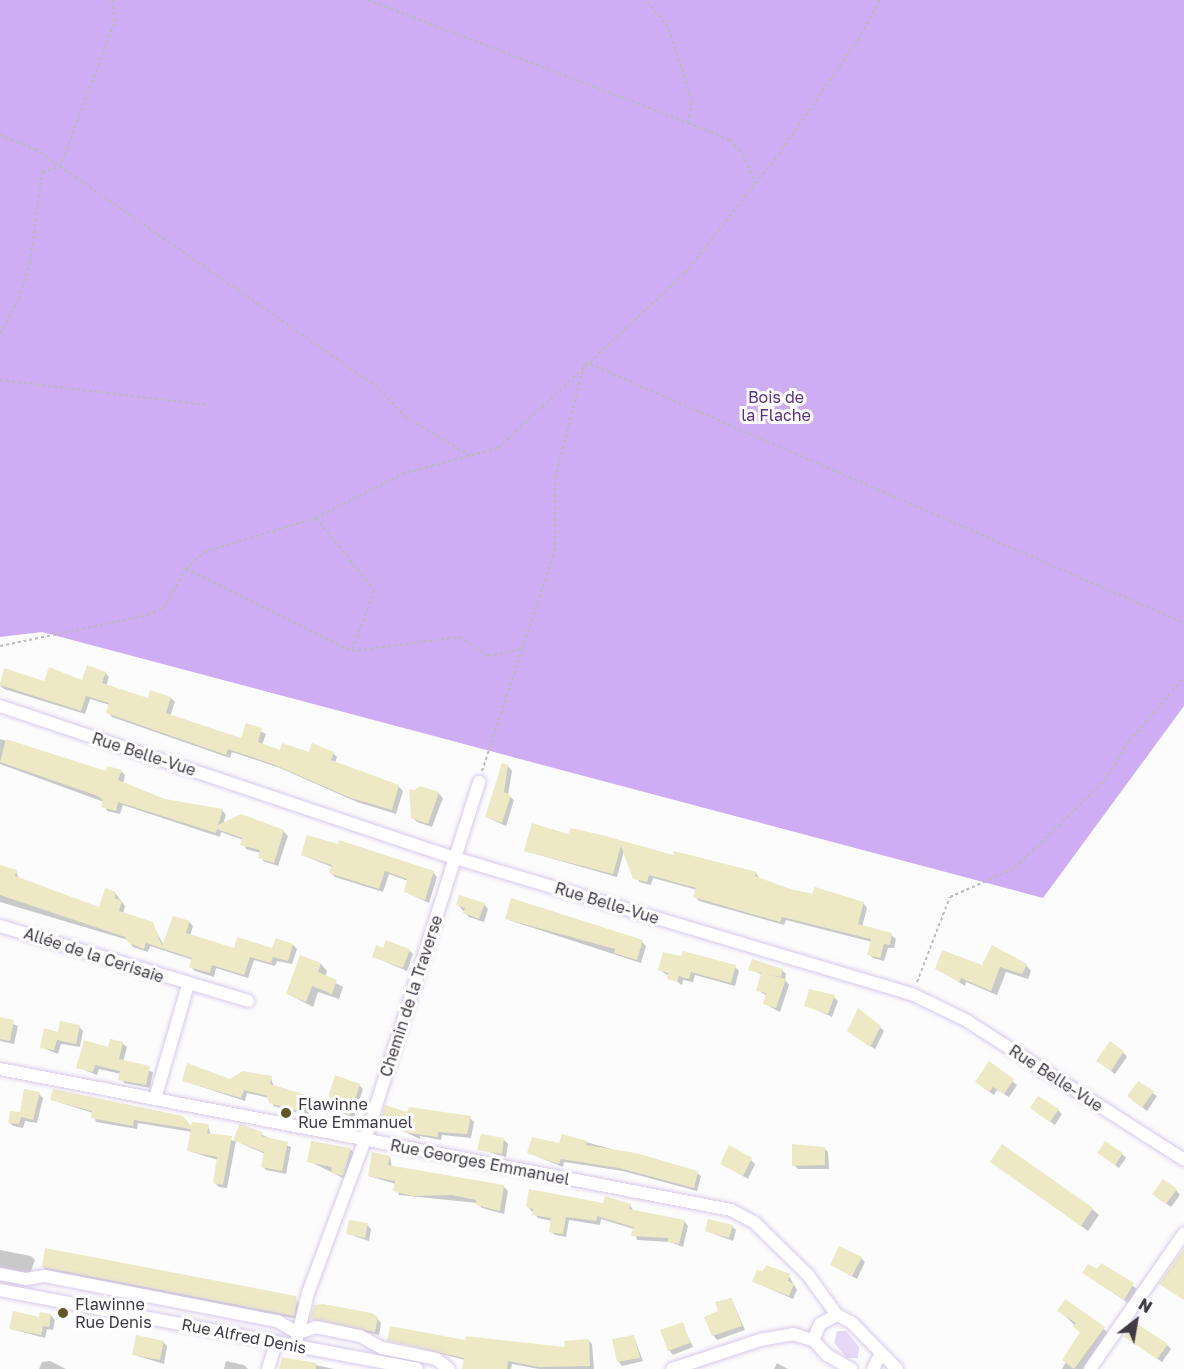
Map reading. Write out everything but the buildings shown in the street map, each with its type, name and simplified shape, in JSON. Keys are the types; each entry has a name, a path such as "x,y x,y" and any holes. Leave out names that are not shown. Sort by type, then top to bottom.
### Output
{"street":[{"name":"Rue Belle-Vue","path":"0,706 455,858 912,993 967,1021 1184,1160"},
{"name":"Chemin de la Traverse","path":"295,1346 308,1293 365,1140 479,782"},
{"name":"Allée de la Cerisaie","path":"0,926 188,985 248,1001"},
{"path":"155,1099 188,985"},
{"name":"Rue Georges Emmanuel","path":"0,1069 731,1210 754,1222 814,1282 837,1315 851,1322 880,1355 897,1369"},
{"path":"1090,1369 1184,1233"},
{"name":"Rue Alfred Denis","path":"0,1274 26,1279 45,1276 277,1321 298,1333 316,1327 360,1336 387,1350 436,1359 449,1369"},
{"name":"Rue Alfred Denis","path":"0,1290 417,1369"},
{"path":"813,1340 820,1324 837,1315"},
{"path":"672,1369 760,1340 793,1334 813,1340 827,1356 851,1369"},
{"path":"268,1369 276,1342"},
{"path":"873,1369 880,1355"}],"path":[{"path":"60,167 116,21 112,0"},
{"path":"368,0 730,140 743,154 756,184"},
{"path":"646,0 668,27 692,101 688,123"},
{"path":"0,646 148,615 164,607 186,569 204,552 316,518 402,474 472,457 498,448 585,362 685,273 756,184 858,40 880,0"},
{"path":"0,135 34,149 375,385 406,417 472,457"},
{"path":"0,334 19,299 30,263 42,172 60,167"},
{"path":"585,362 1184,623"},
{"path":"479,782 555,551 555,478 585,362"},
{"path":"0,380 208,405"},
{"path":"316,518 374,590 352,651"},
{"path":"186,569 352,651 460,637 488,656 522,649"},
{"path":"912,993 950,897 1015,867 1105,780 1129,741 1184,677"}],"shaded area":[{"path":"837,1331 846,1331 859,1347 858,1358 847,1358 834,1343"}],"green space":[{"name":"Bois de la Flache","path":"0,0 1184,0 1184,706 1043,898 42,632 0,637"}],"place":[{"name":"Flawinne Rue Emmanuel","path":"286,1113"},
{"name":"Flawinne Rue Denis","path":"63,1313"}]}
